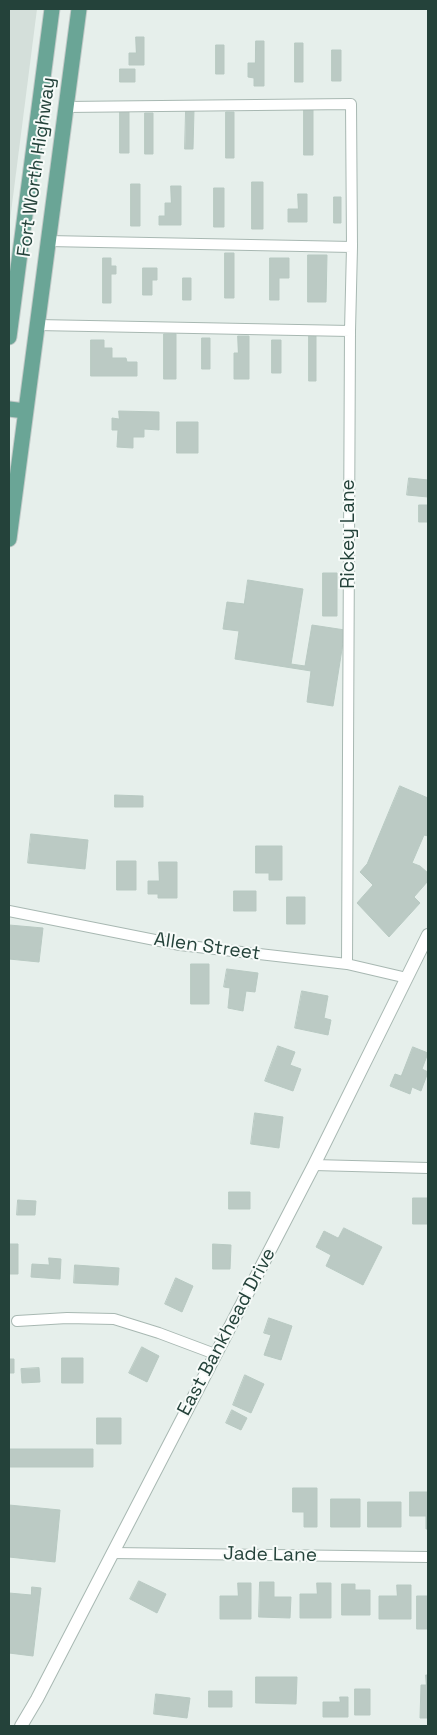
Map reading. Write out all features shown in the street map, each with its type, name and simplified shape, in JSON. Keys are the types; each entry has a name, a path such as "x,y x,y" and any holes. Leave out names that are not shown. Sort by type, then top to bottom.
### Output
{"main road":[{"name":"Fort Worth Highway","path":"9,337 52,9"},
{"name":"Fort Worth Highway","path":"9,539 79,9"},
{"path":"30,174 56,178"},
{"path":"9,410 26,411"}],"street":[{"name":"Rickey Lane","path":"66,107 351,104 352,247 347,964"},
{"path":"48,241 352,247"},
{"path":"37,326 350,330"},
{"name":"Allen Street","path":"9,911 180,945 347,964 407,978"},
{"name":"East Bankhead Drive","path":"21,1726 37,1699 314,1165 428,934"},
{"path":"314,1165 428,1168"},
{"path":"17,1321 67,1318 114,1319 159,1333 215,1354"},
{"name":"Jade Lane","path":"112,1553 428,1557"}],"shaded area":[{"path":"9,9 37,9 9,228"}],"building":[{"path":"136,37 144,37 144,65 129,65 129,53 136,53"},
{"path":"256,41 264,41 264,86 254,86 254,78 248,77 248,63 255,63"},
{"path":"295,43 303,43 303,82 295,82"},
{"path":"216,45 224,45 224,74 216,74"},
{"path":"332,50 341,50 341,81 332,81"},
{"path":"120,69 135,69 135,82 120,82"},
{"path":"186,110 194,110 193,149 185,149"},
{"path":"304,110 313,110 313,155 304,155"},
{"path":"120,111 129,111 129,153 120,153"},
{"path":"226,112 234,112 234,158 226,158"},
{"path":"145,113 153,113 153,154 145,154"},
{"path":"252,182 263,182 263,229 252,229"},
{"path":"131,184 140,184 140,226 131,226"},
{"path":"171,186 181,186 181,225 159,225 159,216 165,216 165,203 171,203"},
{"path":"214,188 224,188 224,227 214,227"},
{"path":"298,194 307,194 307,222 288,222 288,209 298,209"},
{"path":"334,197 341,197 341,223 334,223"},
{"path":"225,253 234,253 234,298 225,298"},
{"path":"308,255 327,255 326,302 308,302"},
{"path":"103,258 111,258 111,266 116,266 116,274 111,274 111,303 103,303"},
{"path":"270,258 289,258 289,278 279,278 279,300 270,300"},
{"path":"143,268 157,268 157,280 152,280 152,295 143,295"},
{"path":"183,278 191,278 191,300 183,300"},
{"path":"164,334 176,334 176,379 164,379"},
{"path":"238,336 249,336 249,379 234,379 234,353 238,353"},
{"path":"309,336 316,336 316,381 309,381"},
{"path":"202,338 210,338 210,369 202,369"},
{"path":"91,340 104,340 104,348 112,348 112,358 126,358 127,362 137,362 137,376 91,376"},
{"path":"272,340 281,340 281,373 272,373"},
{"path":"119,411 159,412 159,430 144,429 144,437 133,437 133,448 117,447 118,430 112,430 112,418 119,419"},
{"path":"177,422 198,422 198,453 177,453"},
{"path":"409,478 428,480 428,497 407,495"},
{"path":"419,505 428,505 428,522 419,522"},
{"path":"323,573 337,573 337,616 323,616"},
{"path":"248,580 303,589 291,664 305,666 312,625 345,630 333,706 307,702 311,671 235,659 239,631 223,629 227,602 244,604"},
{"path":"400,786 428,798 428,836 424,835 412,863 420,866 428,873 428,881 414,897 420,903 389,937 357,903 373,885 360,872 367,864"},
{"path":"115,795 143,796 143,807 115,807"},
{"path":"31,834 88,840 85,869 28,863"},
{"path":"256,846 282,846 282,880 269,880 269,873 256,873"},
{"path":"117,861 136,861 136,890 117,890"},
{"path":"159,862 177,862 177,898 158,898 158,894 148,894 148,881 159,881"},
{"path":"234,891 256,891 256,911 234,911"},
{"path":"287,897 305,897 305,924 287,924"},
{"path":"9,925 43,928 39,962 9,959"},
{"path":"191,964 209,964 209,1004 191,1004"},
{"path":"227,969 258,973 255,992 246,991 243,1011 228,1008 230,988 224,987"},
{"path":"302,991 328,996 324,1018 331,1020 328,1035 295,1028"},
{"path":"278,1046 295,1052 290,1065 301,1069 293,1091 265,1081"},
{"path":"413,1047 428,1053 422,1069 428,1072 421,1091 412,1087 410,1094 390,1086 395,1074 401,1076"},
{"path":"255,1113 283,1117 279,1148 251,1144"},
{"path":"229,1192 250,1192 250,1209 229,1209"},
{"path":"413,1198 428,1198 428,1224 413,1224"},
{"path":"18,1200 36,1201 35,1215 17,1215"},
{"path":"344,1228 382,1247 363,1285 326,1266 331,1255 316,1247 324,1231 338,1238"},
{"path":"9,1244 18,1244 18,1274 9,1274"},
{"path":"213,1244 231,1245 230,1269 213,1269"},
{"path":"49,1258 61,1259 60,1279 31,1277 32,1264 49,1265"},
{"path":"75,1265 119,1268 118,1285 74,1283"},
{"path":"176,1278 193,1286 182,1312 165,1304"},
{"path":"269,1318 292,1326 281,1360 264,1355 271,1335 264,1333"},
{"path":"142,1347 159,1356 147,1382 129,1373"},
{"path":"62,1358 83,1358 83,1383 62,1383"},
{"path":"9,1359 14,1359 14,1373 9,1373"},
{"path":"39,1368 40,1382 22,1383 21,1369"},
{"path":"245,1375 264,1384 251,1413 233,1405"},
{"path":"232,1410 247,1418 241,1430 226,1423"},
{"path":"97,1418 121,1418 121,1444 97,1444"},
{"path":"9,1449 93,1449 93,1467 9,1467"},
{"path":"293,1488 317,1488 317,1527 304,1527 304,1512 293,1512"},
{"path":"410,1492 428,1492 428,1529 426,1529 426,1516 410,1516"},
{"path":"331,1499 360,1499 360,1527 331,1527"},
{"path":"368,1502 401,1502 401,1527 368,1527"},
{"path":"9,1505 60,1510 55,1562 9,1557"},
{"path":"139,1581 166,1594 157,1613 130,1599"},
{"path":"260,1582 274,1582 274,1597 291,1597 290,1618 259,1617"},
{"path":"238,1583 251,1583 251,1619 220,1619 220,1596 238,1596"},
{"path":"317,1583 331,1583 331,1618 300,1618 300,1594 317,1594"},
{"path":"342,1584 355,1584 355,1590 370,1590 370,1615 342,1615"},
{"path":"397,1585 411,1585 411,1619 379,1619 379,1596 397,1596"},
{"path":"32,1587 41,1588 33,1656 9,1653 9,1593 31,1595"},
{"path":"417,1596 428,1596 428,1629 417,1629"},
{"path":"426,1675 428,1675 428,1718 420,1718 421,1685 426,1685"},
{"path":"256,1677 297,1677 296,1704 256,1703"},
{"path":"355,1689 370,1689 370,1715 355,1715"},
{"path":"209,1691 232,1691 232,1707 209,1707"},
{"path":"156,1694 190,1698 187,1718 154,1714"},
{"path":"340,1697 348,1697 348,1717 323,1717 323,1702 340,1702"}]}
